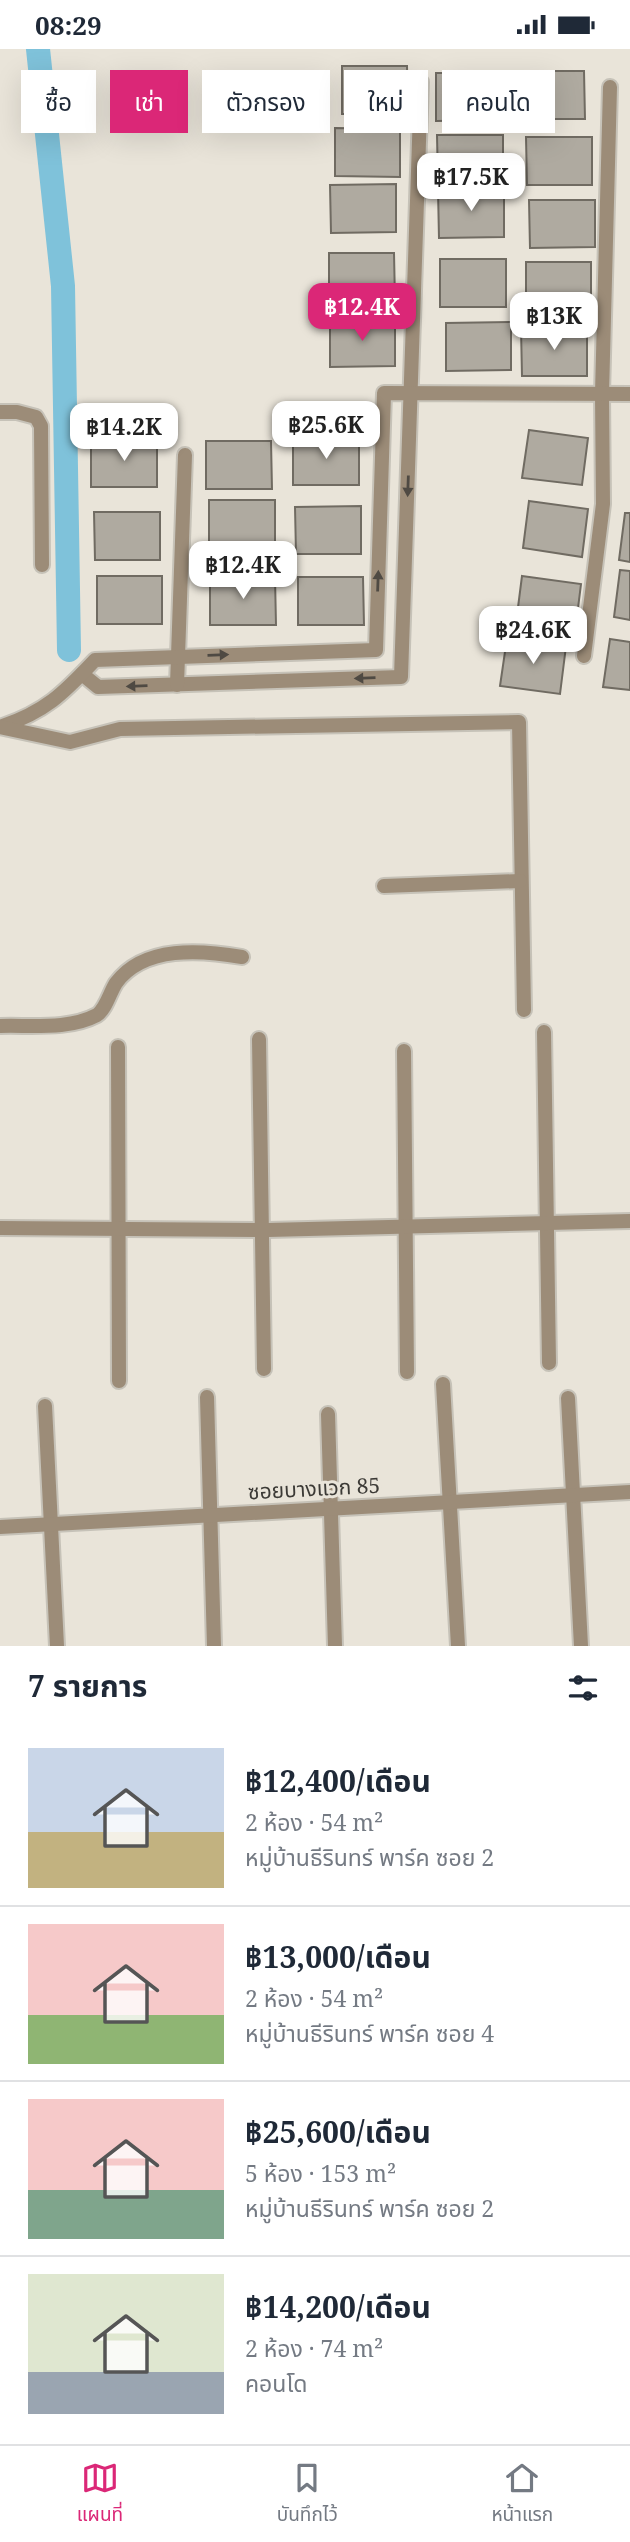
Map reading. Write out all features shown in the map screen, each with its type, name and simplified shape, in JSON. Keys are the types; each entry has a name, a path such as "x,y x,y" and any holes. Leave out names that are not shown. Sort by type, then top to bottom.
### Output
{"street":[{"path":"584,656 603,504 602,394 610,87"},
{"path":"82,674 98,687 401,677 419,133"},
{"path":"0,727 31,717 57,699 95,660 376,650 384,393 630,394"},
{"path":"0,412 17,412 36,417 41,426 42,565"},
{"path":"177,684 185,455"},
{"path":"380,524 407,524"},
{"path":"0,727 70,742 120,729 519,722 524,1010"},
{"path":"384,886 520,881"},
{"path":"0,1026 76,1023 100,1013 117,981 144,958 207,951 242,957"},
{"path":"544,1032 549,1363"},
{"path":"259,1039 264,1369"},
{"path":"118,1047 120,1381"},
{"path":"404,1051 407,1372"},
{"path":"0,1228 262,1230 630,1221"},
{"path":"443,1384 458,1646"},
{"path":"207,1397 214,1646"},
{"path":"568,1398 581,1646"},
{"path":"46,1406 57,1646"},
{"path":"328,1415 335,1646"},
{"name":"ซอยบางแวก 85","path":"0,1527 630,1492"}],"building":[{"path":"342,66 407,66 407,70 344,70 342,114"},
{"path":"555,71 584,71 585,119 555,119"},
{"path":"436,73 442,73 442,121 436,121"},
{"path":"335,128 344,128 344,133 400,133 400,177 335,176"},
{"path":"437,135 503,135 503,183 438,183"},
{"path":"526,137 592,137 592,185 527,185"},
{"path":"396,184 396,232 331,233 330,185"},
{"path":"504,189 504,237 439,238 438,190"},
{"path":"529,200 595,200 595,247 530,248"},
{"path":"329,253 394,253 395,301 329,301"},
{"path":"440,259 506,259 506,307 440,307"},
{"path":"526,262 591,262 591,310 526,310"},
{"path":"395,318 395,366 330,367 330,319"},
{"path":"511,322 511,370 446,371 446,323"},
{"path":"521,328 587,328 587,376 522,376"},
{"path":"529,430 588,438 582,485 522,478"},
{"path":"293,437 359,437 359,485 293,485"},
{"path":"91,439 157,439 157,487 91,487"},
{"path":"206,441 271,441 272,489 206,489"},
{"path":"209,500 275,500 275,548 209,548"},
{"path":"529,501 588,509 582,557 523,548"},
{"path":"361,506 361,554 296,554 295,507"},
{"path":"94,512 160,512 160,560 95,560"},
{"path":"625,513 630,513 630,562 619,560"},
{"path":"620,570 630,571 630,620 614,617"},
{"path":"97,576 162,576 162,624 97,624"},
{"path":"522,576 581,584 575,632 516,623"},
{"path":"210,577 275,577 276,625 210,625"},
{"path":"298,577 363,577 364,625 298,625"},
{"path":"507,638 566,646 560,694 500,686"},
{"path":"610,639 630,642 630,690 603,687"}],"waterway":[{"path":"38,49 63,286 69,650"}]}
